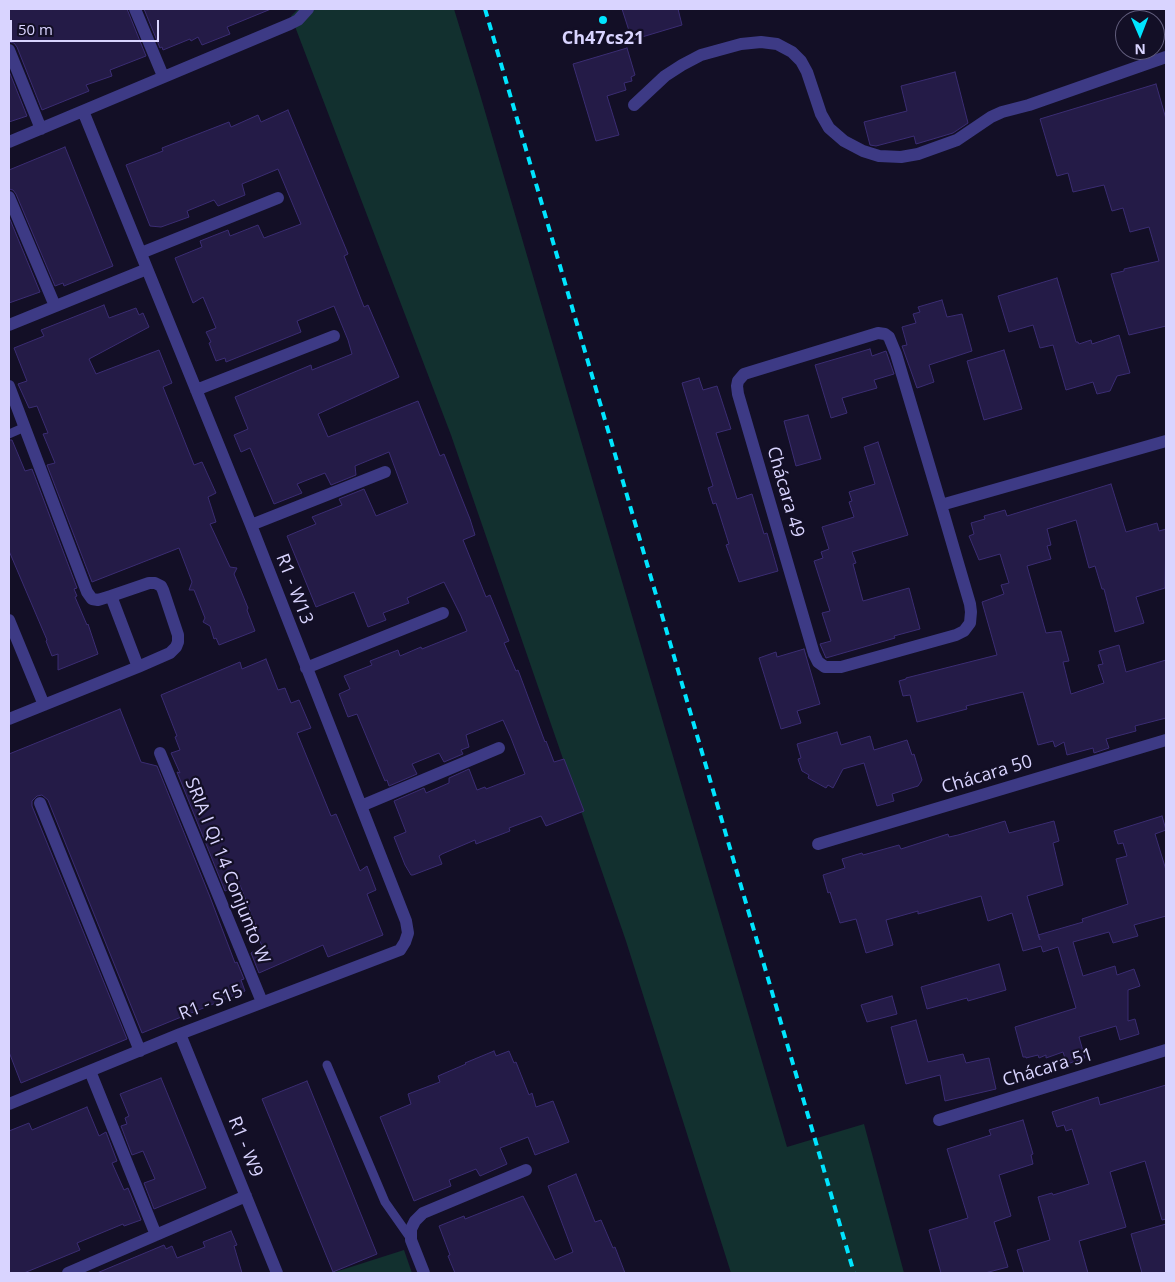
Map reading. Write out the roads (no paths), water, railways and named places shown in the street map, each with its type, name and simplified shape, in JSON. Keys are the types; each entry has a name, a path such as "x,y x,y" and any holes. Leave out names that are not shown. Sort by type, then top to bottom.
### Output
{"street":[{"path":"135,9 163,76"},
{"path":"9,142 290,24 298,20 308,9"},
{"path":"634,105 665,76 702,55 741,44 761,42 777,44 802,60 808,72 821,114 830,128 844,141 863,151 879,156 901,157 918,154 958,140 991,117 1002,112 1029,105 1166,57"},
{"path":"9,50 41,129"},
{"name":"R1 - W13","path":"83,111 251,525 406,922"},
{"path":"9,197 55,306"},
{"path":"141,253 278,198"},
{"path":"9,325 147,269"},
{"name":"Chácara 49","path":"878,333 889,337 896,354 941,505 970,604 970,623 964,631 956,635 840,667 825,667 818,662 814,654 738,394 738,381 744,374 878,333"},
{"path":"196,390 334,336"},
{"path":"9,386 92,599 98,600 149,582 155,583 161,586 163,590 178,635 176,647 170,654 9,719"},
{"path":"941,505 1166,441"},
{"path":"251,525 385,472"},
{"path":"111,596 138,667"},
{"path":"306,668 443,613"},
{"path":"9,620 44,705"},
{"name":"Chácara 50","path":"818,844 1166,740"},
{"path":"361,806 499,748"},
{"name":"SRIA I Qi 14 Conjunto W","path":"160,753 262,1002"},
{"path":"40,803 140,1051"},
{"name":"R1 - S15","path":"9,1104 180,1034 400,950 408,933 406,922"},
{"name":"R1 - W9","path":"180,1034 277,1273"},
{"name":"Chácara 51","path":"939,1120 1166,1050"},
{"path":"90,1071 156,1235"},
{"path":"424,1273 411,1240 411,1229 415,1221 423,1213 526,1170"},
{"path":"68,1273 90,1269 156,1235 246,1196"}],"lane":[{"path":"9,434 24,427"},
{"path":"327,1065 385,1202 411,1240"}],"railway":[{"path":"485,9 854,1273"}],"place":[{"name":"Ch47cs21","path":"603,20"}]}
